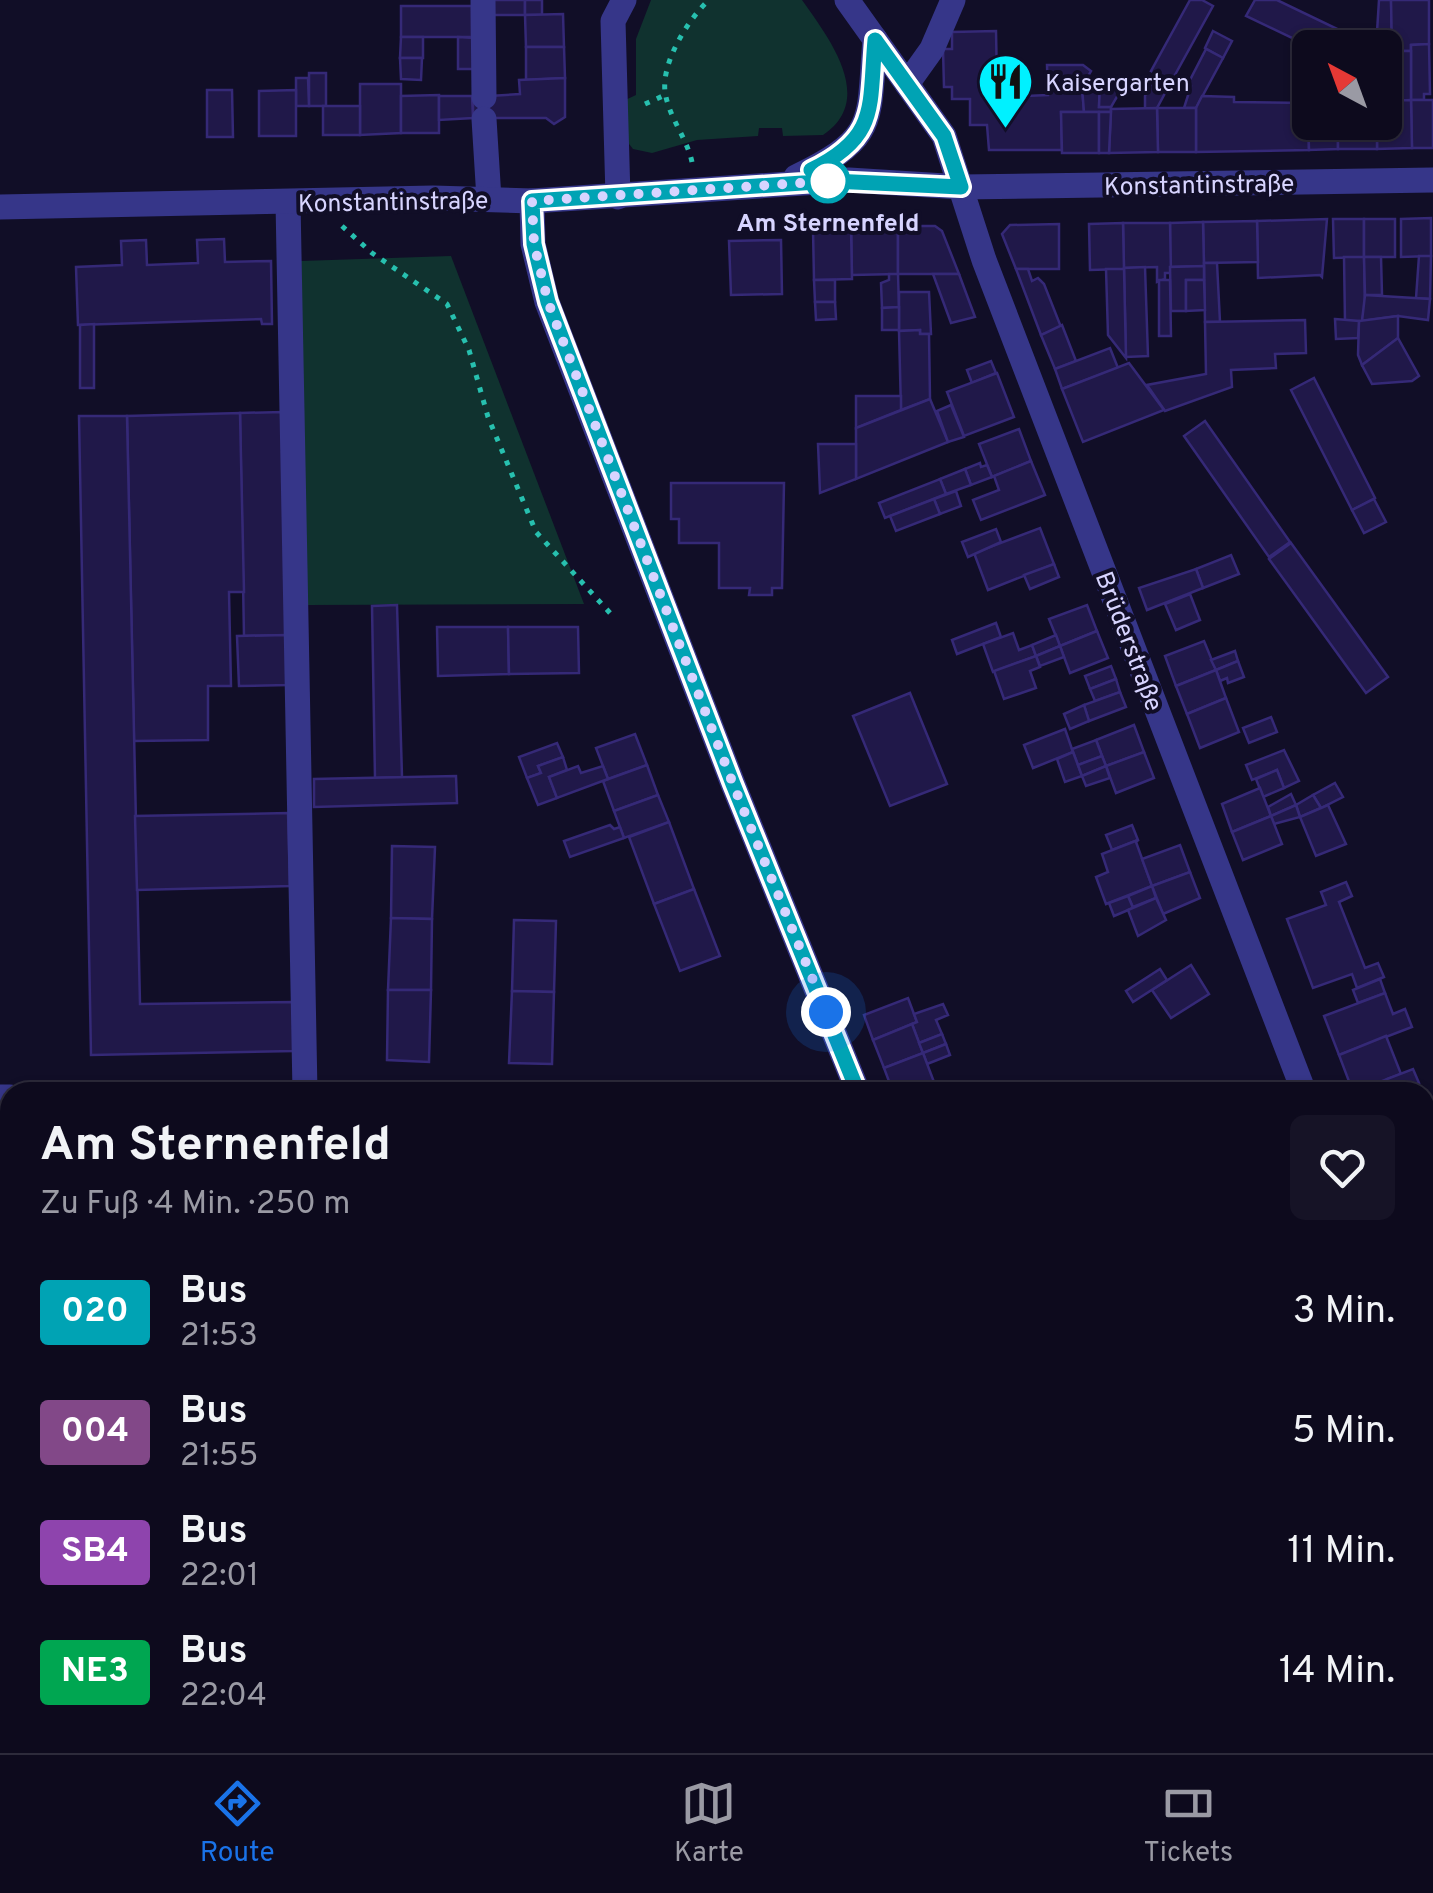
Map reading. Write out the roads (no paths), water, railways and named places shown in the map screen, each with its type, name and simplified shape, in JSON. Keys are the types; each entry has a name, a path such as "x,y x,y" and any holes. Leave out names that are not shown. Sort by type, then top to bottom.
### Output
{"street":[{"path":"483,0 489,199"},
{"path":"618,197 613,21 624,0"},
{"path":"846,0 944,136 961,187"},
{"path":"907,84 932,49 953,0"},
{"name":"Konstantinstraße","path":"786,182 836,158 860,135 870,110 875,40"},
{"name":"Konstantinstraße","path":"0,207 532,201 864,180 961,187 1433,180"},
{"name":"Brüderstraße","path":"961,187 984,260 1300,1082"},
{"path":"532,201 534,244 548,302 726,767 854,1082"},
{"path":"288,202 305,1082"}],"place":[{"name":"Kaisergarten","path":"1006,131"},
{"name":"Am Sternenfeld","path":"828,181"}]}
